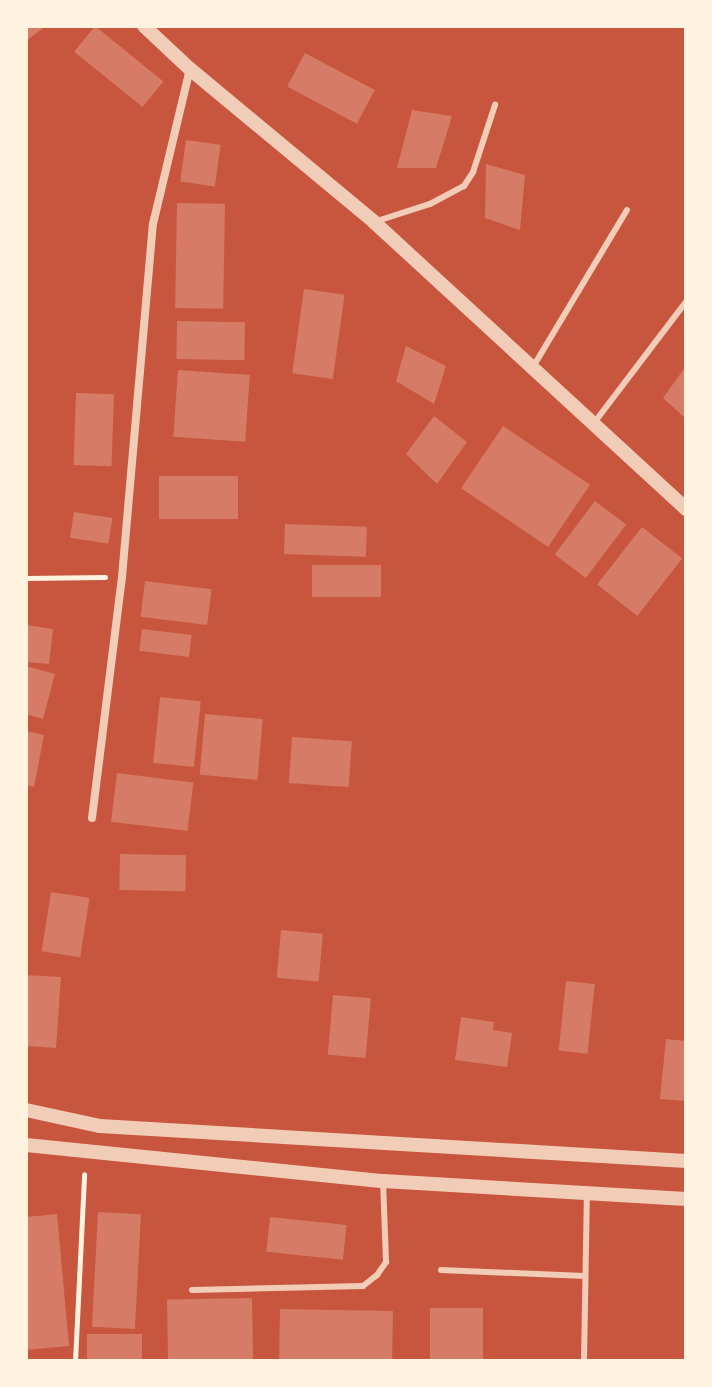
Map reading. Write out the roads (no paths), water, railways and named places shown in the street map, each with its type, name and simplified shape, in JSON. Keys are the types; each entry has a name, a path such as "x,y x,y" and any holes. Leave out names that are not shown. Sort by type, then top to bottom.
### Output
{"street":[{"path":"144,26 190,69 374,222 686,509"},
{"path":"92,818 122,577 153,224 190,69"},
{"path":"26,1110 100,1126 686,1161"},
{"path":"26,1145 383,1181 686,1199"}],"lane":[{"path":"374,222 430,204 464,186 473,172 495,105"},
{"path":"533,367 627,210"},
{"path":"594,423 686,302"},
{"path":"192,1290 363,1286 377,1275 386,1262 383,1181"},
{"path":"584,1361 587,1193"},
{"path":"441,1270 585,1276"}]}
